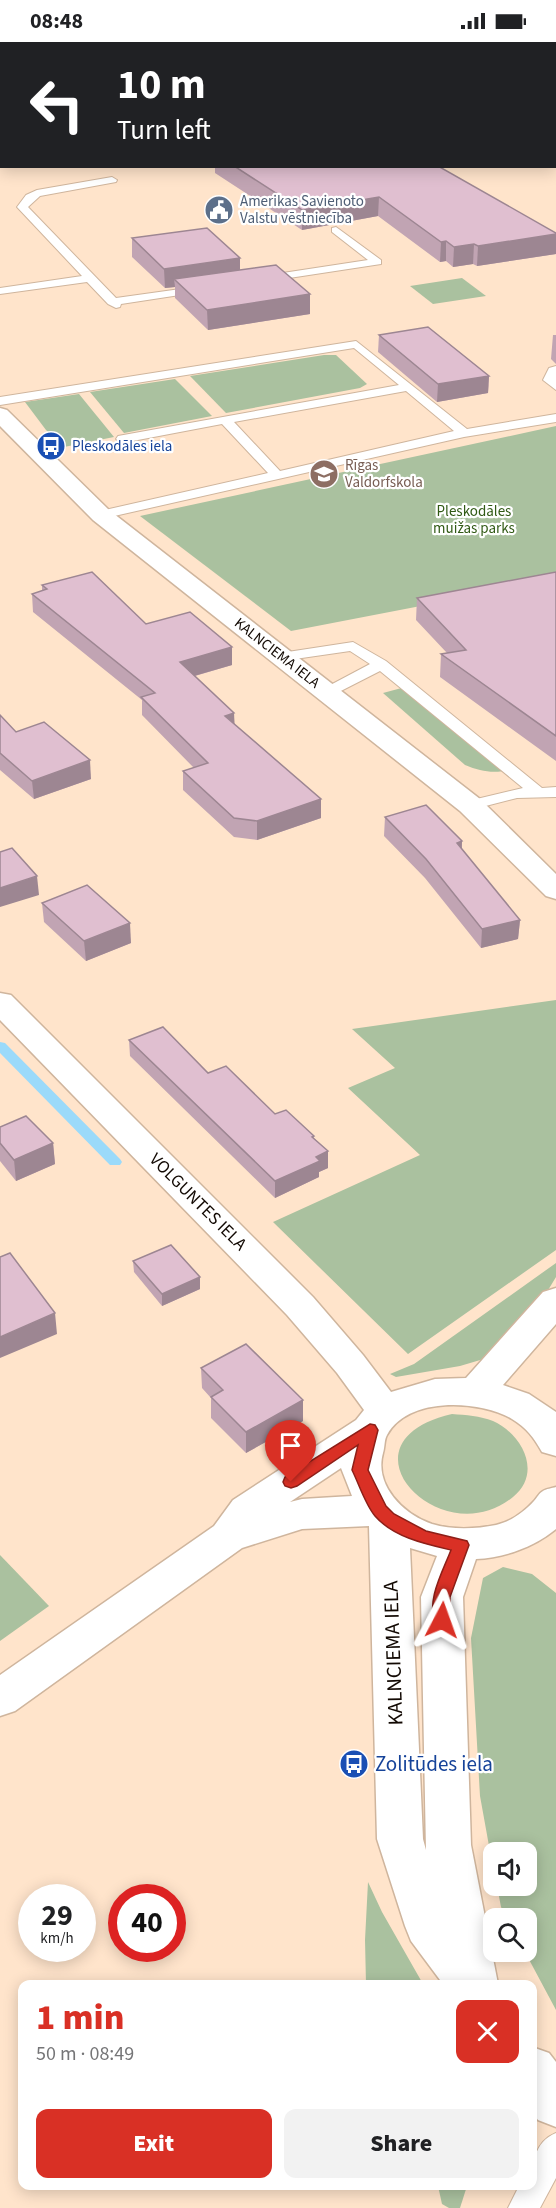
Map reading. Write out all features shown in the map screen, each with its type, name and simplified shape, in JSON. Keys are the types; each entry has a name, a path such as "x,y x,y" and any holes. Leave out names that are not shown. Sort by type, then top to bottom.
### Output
{"street":[{"name":"KALNCIEMA IELA","path":"1,415 101,515 470,805 556,890"},
{"name":"VOLGUNTES IELA","path":"0,1002 300,1306 350,1364 378,1421"},
{"path":"476,1391 556,1301"},
{"path":"0,1698 228,1536 247,1512 408,1399 440,1391 476,1391 513,1402 544,1424 556,1442"},
{"path":"378,1421 360,1470 384,1514 422,1537 461,1545 495,1541 524,1533 543,1519 556,1502"},
{"path":"228,1536 302,1514 384,1514"},
{"name":"KALNCIEMA IELA","path":"384,1514 400,1839 428,1926 470,1980"},
{"name":"KALNCIEMA IELA","path":"461,1545 442,1597 448,1845 472,1980"},
{"path":"537,2077 556,2103"}],"lane":[{"path":"112,180 37,193 30,197 22,207 114,304 216,286"},
{"path":"250,281 377,262 336,230"},
{"path":"0,291 89,278"},
{"path":"1,415 356,344 464,433"},
{"path":"556,370 553,371 549,380 556,386"},
{"path":"122,439 408,387"},
{"path":"101,515 464,433 556,418"},
{"path":"225,420 277,475"},
{"path":"281,657 353,646 381,664 520,774 548,792"},
{"path":"326,693 381,664"},
{"path":"470,805 517,793 548,792"},
{"path":"537,2183 556,2148"},
{"path":"523,2208 533,2190"}],"green space":[{"path":"462,278 486,296 433,304 410,286"},
{"path":"336,355 367,384 360,388 226,413 190,376"},
{"path":"175,379 212,416 124,433 90,392"},
{"path":"79,394 114,437 64,447 46,430 25,402"},
{"name":"Pleskodāles muižas parks","path":"556,426 556,580 291,631 140,516"},
{"path":"409,686 513,769 489,772 465,765 383,693"},
{"path":"556,1000 556,1250 408,1354 273,1222 420,1155 348,1088 395,1068 352,1029"},
{"path":"556,1263 556,1277 533,1315 487,1358 460,1366 396,1377 390,1374 414,1364"},
{"path":"452,1414 493,1421 513,1435 525,1455 528,1466 527,1477 522,1487 513,1497 485,1512 456,1513 430,1504 410,1488 399,1468 400,1447 417,1428"},
{"path":"0,1555 49,1606 0,1641"},
{"path":"503,1567 532,1574 556,1593 556,2010 530,1962 537,1962 537,1908 502,1908 499,1896 537,1896 537,1842 488,1842 480,1796 471,1638 483,1578"},
{"path":"368,1882 382,1912 421,1980 366,1980"},
{"path":"439,2190 466,2190 460,2208 449,2208 442,2204"}],"building":[{"path":"237,168 442,168 556,234 478,246 474,244 454,247 446,241 441,242 379,197 302,210"},
{"path":"207,228 240,258 164,269 132,238"},
{"path":"276,265 310,294 207,310 174,279"},
{"path":"428,327 489,376 438,384 379,335"},
{"path":"92,572 146,624 190,612 232,647 180,662 234,713 225,716 321,799 257,821 234,818 183,771 208,763 141,697 155,693 32,594 47,589 42,585"},
{"path":"556,572 556,736 441,654 466,650 417,598"},
{"path":"0,715 16,732 44,722 90,760 32,781 0,753"},
{"path":"426,805 462,841 457,843 520,920 482,929 426,859 385,817"},
{"path":"12,848 37,876 0,888 0,852"},
{"path":"87,885 130,923 84,941 42,903"},
{"path":"163,1027 208,1073 226,1066 275,1114 286,1110 328,1151 316,1157 320,1161 275,1181 129,1040"},
{"path":"26,1116 53,1143 14,1160 0,1143 0,1127"},
{"path":"171,1245 200,1277 162,1294 133,1261"},
{"path":"10,1253 55,1313 0,1337 0,1257"},
{"path":"246,1344 303,1400 246,1432 211,1397 223,1390 201,1368"}],"waterway":[{"path":"0,1046 115,1162"}],"place":[{"name":"Amerikas Savienoto Valstu vēstniecība","path":"219,210"},
{"name":"Pleskodāles iela","path":"51,446"},
{"name":"Rīgas Valdorfskola","path":"324,474"},
{"name":"Zolitūdes iela","path":"354,1764"}],"route":[{"path":"291,1482 370,1430 360,1470 380,1510 388,1518 422,1537 461,1545 442,1597 442,1620"}]}
